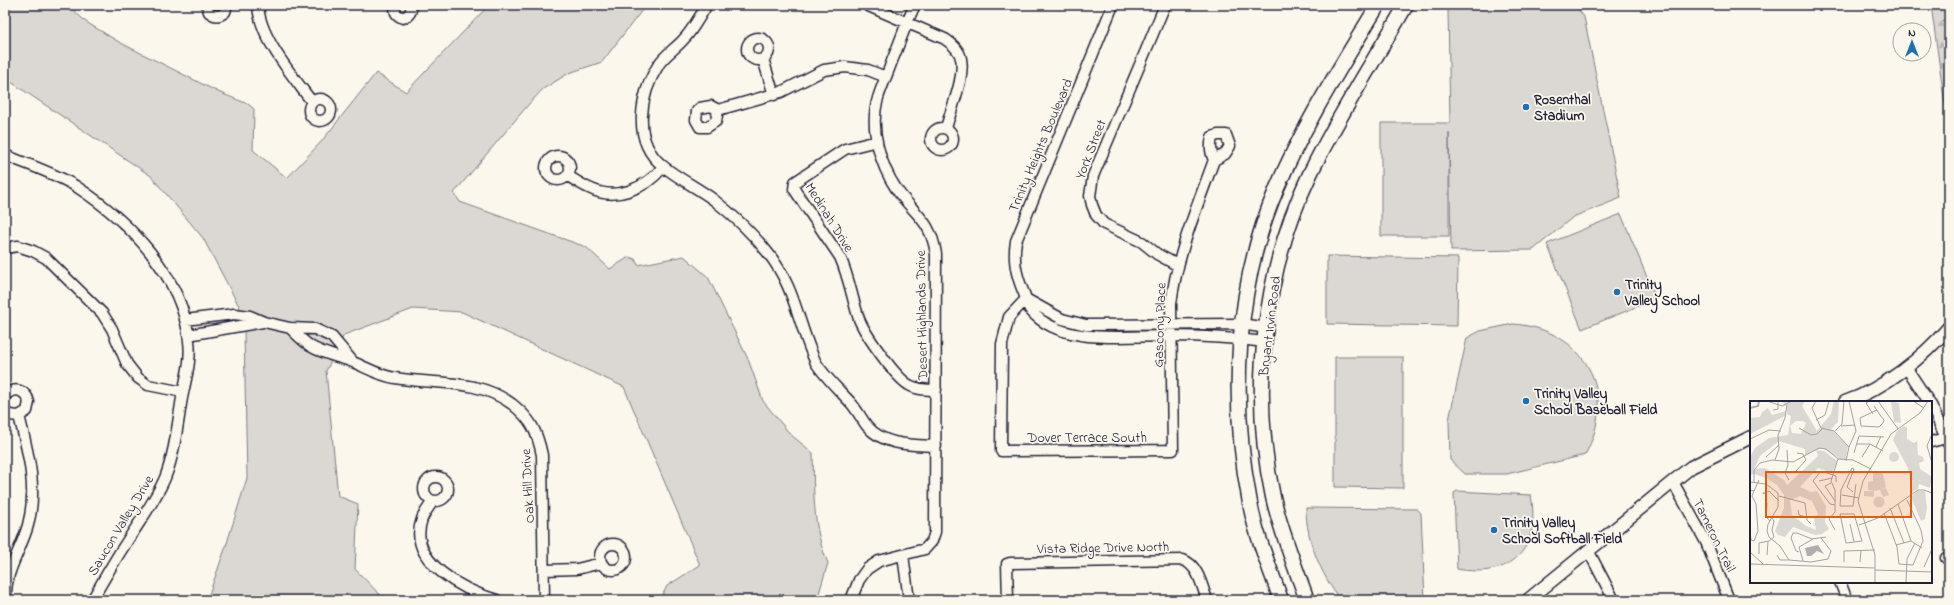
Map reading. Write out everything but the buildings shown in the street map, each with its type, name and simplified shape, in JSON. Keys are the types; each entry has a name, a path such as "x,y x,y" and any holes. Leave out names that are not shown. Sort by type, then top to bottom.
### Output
{"main road":[{"name":"Bryant Irvin Road","path":"1281,600 1258,535 1250,505 1243,464 1239,392 1241,324 1264,221 1277,188 1309,121 1378,5"},
{"name":"Bryant Irvin Road","path":"1307,600 1284,536 1274,498 1268,464 1263,428 1262,395 1266,328 1276,270 1298,201 1330,137 1406,5"}],"street":[{"path":"207,5 209,12 214,16 220,16 225,12 227,5"},
{"path":"258,5 265,33 312,102"},
{"path":"395,5 395,12 398,16 403,18 408,16 412,5"},
{"path":"707,5 684,39 660,63 643,104 641,120 645,138 655,158 663,167 714,200 758,240 787,280 816,363 821,371 852,404 868,426 889,442 936,446"},
{"path":"866,5 945,39 952,44 960,54 962,69 946,128"},
{"name":"Desert Highlands Drive","path":"851,600 859,580 867,569 879,561 903,556 925,549 932,541 935,532 936,390 934,242 928,225 902,197 890,181 877,141 875,112 906,23 915,5"},
{"name":"Trinity Heights Boulevard","path":"1112,5 1016,241 1015,265 1017,278 1030,310 1050,325 1076,335 1171,336 1241,339 1265,342"},
{"name":"York Street","path":"1165,5 1093,176 1090,196 1096,214 1104,224 1142,242 1157,254 1177,265"},
{"path":"763,59 774,94"},
{"path":"718,110 774,94 824,70 835,68 858,68 886,77"},
{"name":"Medinah Drive","path":"877,141 845,149 837,153 795,182 794,189 840,257 845,267 859,318 878,349 903,381 916,388 936,390"},
{"path":"5,155 76,187 121,223 159,264 175,294 185,320 188,335"},
{"name":"Gascony Place","path":"1173,450 1171,304 1177,265 1214,160"},
{"path":"568,176 590,189 608,194 625,192 644,185 663,167"},
{"path":"5,248 18,246 46,258 102,313 112,329 127,364 138,378 148,385 183,392"},
{"path":"1026,299 1062,319 1086,325 1241,324 1266,328"},
{"name":"Dover Terrace South","path":"1026,299 1009,318 1002,344 1001,451 1173,450"},
{"name":"Oak Hill Drive","path":"185,320 234,314 250,316 264,322 290,328 315,329 332,337 353,362"},
{"name":"Oak Hill Drive","path":"188,335 264,322"},
{"path":"1848,401 1883,385 1906,367 1949,327"},
{"name":"Oak Hill Drive","path":"290,328 310,346 353,362 371,372 395,378 475,386 496,394 525,414 538,437 542,455 544,600"},
{"name":"Saucon Valley Drive","path":"92,600 125,544 154,501 165,479 171,462 189,361 188,335"},
{"path":"1906,367 1928,401"},
{"path":"5,396 12,390 16,390 25,393 29,402 27,411 19,416 9,414 5,410"},
{"path":"1932,407 1948,441 1932,442"},
{"path":"6,600 5,586 28,524 32,480 29,456 19,416"},
{"path":"1528,600 1700,461 1750,437"},
{"name":"Tameron Trail","path":"1673,482 1706,542 1729,600"},
{"path":"433,501 422,520 420,545 425,555 443,574 487,597 497,600"},
{"path":"1589,552 1614,600"},
{"path":"903,556 909,600"},
{"name":"Vista Ridge Drive North","path":"1008,600 1007,564 1015,562 1183,560 1191,563 1207,600"},
{"path":"544,570 577,568 601,563"},
{"path":"1840,583 1847,600"}],"green space":[{"path":"5,5 68,5 86,22 119,42 218,92 248,104 254,109 253,150 287,178 321,142 376,73 406,92 489,5 646,5 602,62 569,73 543,89 454,193 460,202 586,247 610,269 629,257 635,259 638,265 684,256 708,277 748,359 763,401 790,434 813,453 816,523 828,563 817,600 660,600 667,586 700,565 624,387 462,312 413,309 344,335 326,371 338,496 358,504 355,569 385,600 207,600 226,546 247,478 244,331 240,308 203,238 151,176 5,78"},
{"name":"Rosenthal Stadium","path":"1455,5 1575,5 1584,17 1621,198 1573,217 1533,250 1451,251 1449,132 1449,236 1381,236 1381,123 1450,123 1448,9"},
{"path":"1931,5 1949,5 1949,134"},
{"path":"1621,214 1656,299 1582,329 1547,244"},
{"path":"1327,256 1458,258 1457,326 1327,324"},
{"name":"Trinity Valley School Baseball Field","path":"1513,324 1538,329 1559,338 1576,351 1589,368 1596,388 1598,409 1595,432 1585,455 1507,474 1465,474 1450,460 1449,420 1467,338 1480,331"},
{"path":"1335,357 1403,357 1403,488 1335,487"},
{"name":"Trinity Valley School Softball Field","path":"1457,491 1531,495 1533,514 1531,531 1526,545 1518,556 1507,564 1493,569 1476,571 1457,569 1454,493"},
{"path":"1306,508 1417,509 1421,513 1425,600 1340,600 1321,568 1316,556 1309,532"}],"place":[{"name":"Rosenthal Stadium","path":"1526,107"},
{"name":"Trinity Valley School","path":"1617,292"},
{"name":"Trinity Valley School Baseball Field","path":"1526,401"},
{"name":"Trinity Valley School Softball Field","path":"1494,530"}]}
